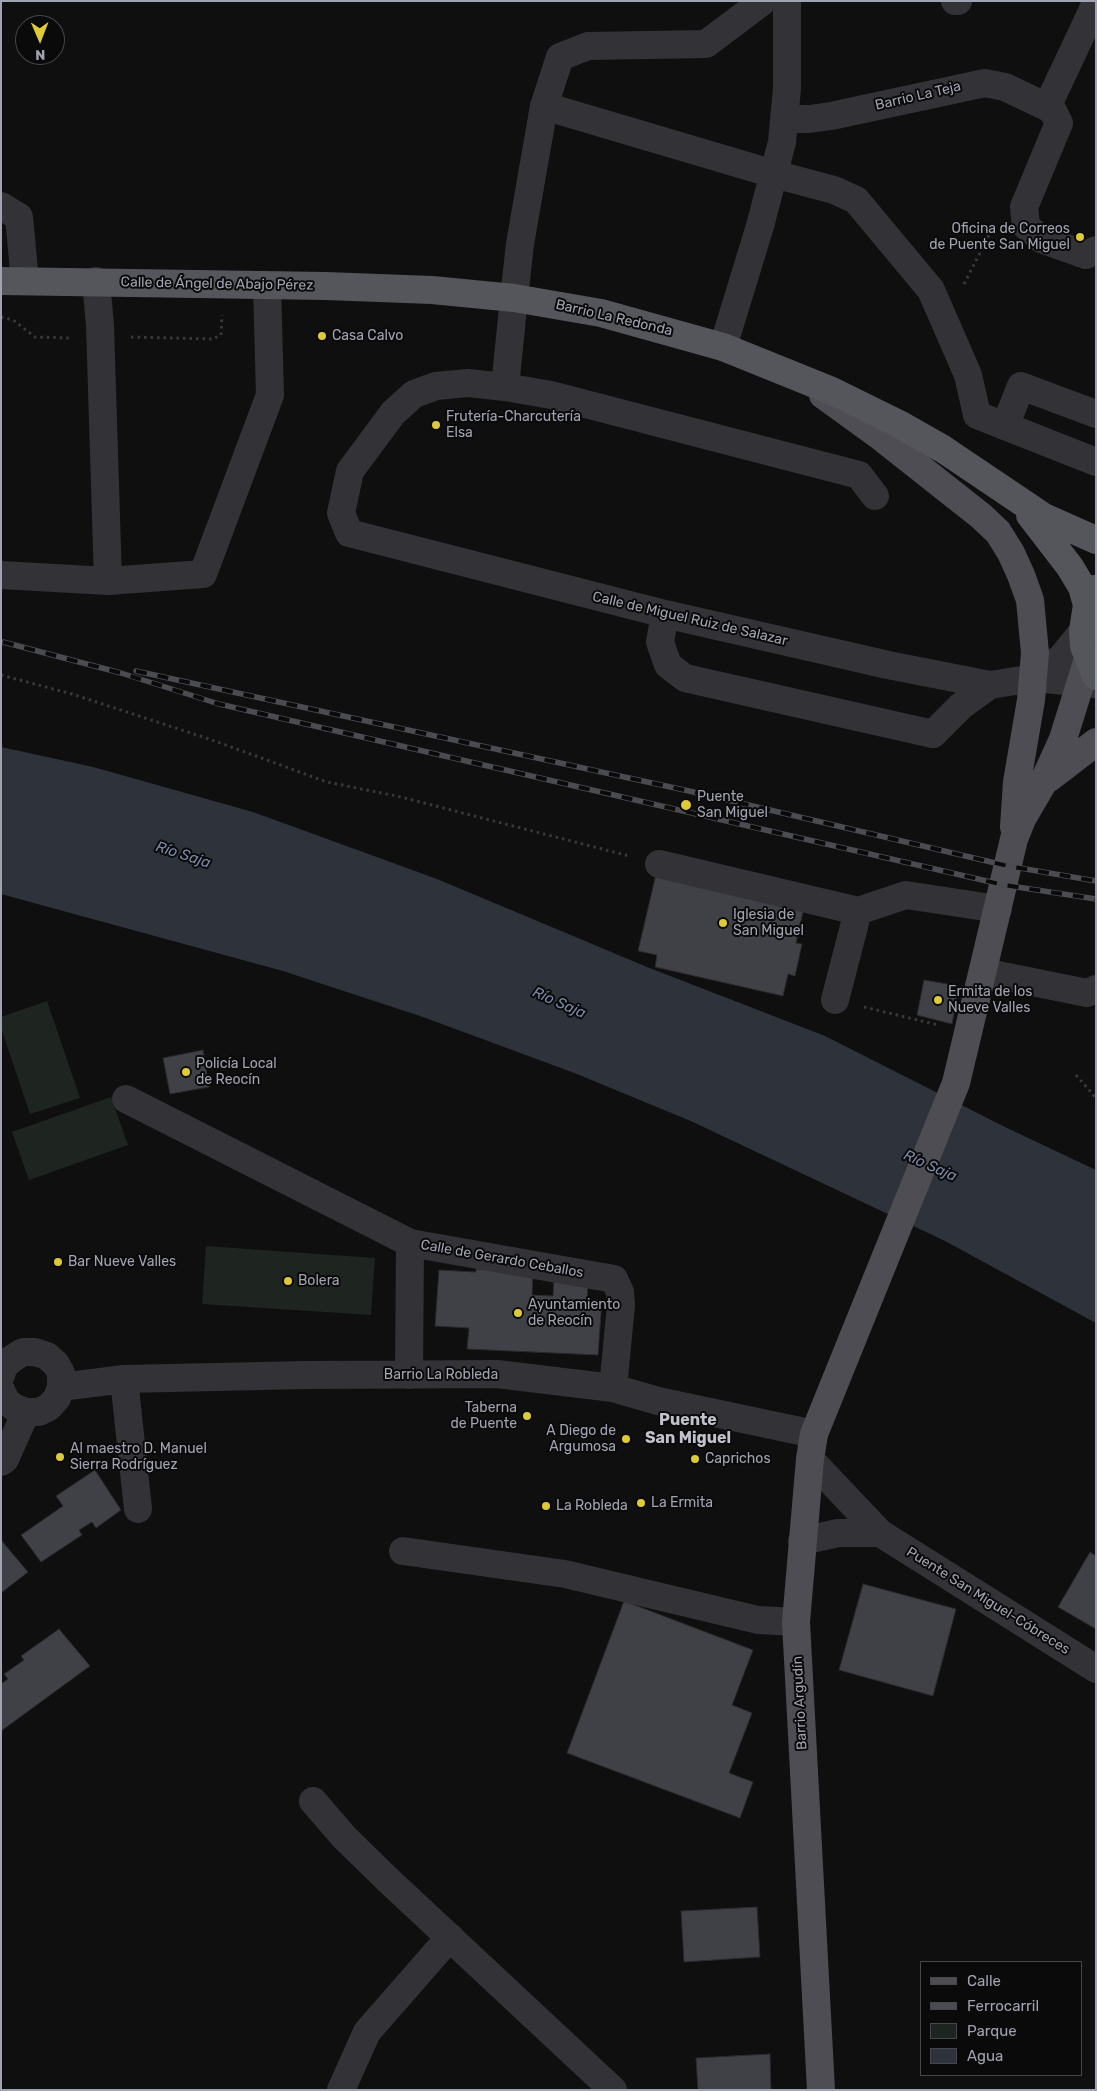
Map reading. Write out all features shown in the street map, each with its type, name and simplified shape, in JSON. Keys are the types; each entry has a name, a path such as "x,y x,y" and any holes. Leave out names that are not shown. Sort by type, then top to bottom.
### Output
{"highway":[{"name":"Calle de Ángel de Abajo Pérez","path":"13,281 432,290"},
{"name":"Barrio La Redonda","path":"432,290 514,298 601,313 723,347 789,373 899,424 970,467 1009,495"},
{"path":"1009,495 1066,529 1096,540"},
{"path":"1009,495 1030,515 1062,555 1082,588 1088,607 1090,676"}],"main road":[{"path":"789,373 881,437 974,510 998,532 1012,553 1030,600 1034,632 1034,678 1017,782 1014,839"},
{"path":"1014,839 1022,819 1063,739 1090,676"},
{"path":"1042,783 1096,742"},
{"name":"Barrio Argudín","path":"821,2090 796,1622 812,1446 857,1325 956,1083 1014,839"}],"street":[{"path":"763,1 706,44 588,46 560,57 544,106 520,244 505,387 551,395 859,475 875,496"},
{"path":"723,347 774,174 785,119 787,1"},
{"path":"1096,3 1047,107 1053,111 1059,123 1024,207 1026,226 1041,239 1086,255 1096,250"},
{"name":"Barrio La Teja","path":"785,119 809,119 831,116 985,83 1005,87 1047,107"},
{"path":"544,106 834,190 856,200 931,290 968,375 977,414 1096,462"},
{"path":"1,206 19,217 13,281"},
{"path":"96,282 100,325 108,581"},
{"path":"1,575 108,581 204,574 270,396 267,285"},
{"name":"Calle de Miguel Ruiz de Salazar","path":"505,387 468,383 436,386 414,394 393,413 350,471 341,513 349,533 665,614 888,665 990,685 1034,678"},
{"path":"1005,426 1021,386 1096,414"},
{"path":"1034,678 1062,657 1088,607"},
{"path":"665,614 660,642 668,665 685,678 933,734 961,706 990,685"},
{"path":"1034,678 1090,676"},
{"path":"658,864 858,911 906,895 998,909"},
{"path":"835,1000 858,911"},
{"path":"983,972 1088,993 1096,989"},
{"path":"126,1099 410,1243"},
{"name":"Calle de Gerardo Ceballos","path":"409,1375 410,1243 614,1279 620,1292 621,1305 613,1388"},
{"path":"1,1375 4,1366 12,1358 23,1352 35,1352 47,1356 56,1364 61,1373 61,1386 57,1398 49,1407 38,1412 26,1412 15,1408 6,1401 1,1390"},
{"name":"Barrio La Robleda","path":"61,1386 124,1379 497,1374 613,1388 812,1446"},
{"path":"124,1379 138,1508"},
{"path":"1,1462 5,1460 26,1412"},
{"name":"Puente San Miguel-Cóbreces","path":"812,1446 880,1533 1096,1669"},
{"path":"802,1542 838,1533 880,1533"},
{"path":"403,1551 565,1574 758,1620 796,1622"},
{"path":"313,1801 344,1837 387,1879 613,2090"},
{"path":"340,2090 367,2032 450,1937"}],"path":[{"path":"968,275 982,248"},
{"path":"1,675 72,694 212,740 327,782 401,797 658,864"},
{"path":"835,1000 939,1025"},
{"path":"1076,1075 1096,1098"}],"green space":[{"path":"47,1001 80,1098 30,1114 1,1028 1,1017"},
{"path":"111,1097 128,1145 29,1180 12,1132"},
{"name":"Bolera","path":"206,1246 375,1258 371,1315 202,1304"}],"water":[{"name":"Río Saja","path":"1,747 93,767 253,812 437,879 647,967 825,1036 1007,1128 1096,1170 1096,1323 945,1241 693,1122 577,1074 423,1017 283,971 1,894"}],"building":[{"name":"Iglesia de San Miguel","path":"657,870 805,903 796,943 802,944 795,976 788,974 783,996 655,967 657,955 638,951"},
{"name":"Ermita de los Nueve Valles","path":"924,980 959,986 952,1024 917,1015"},
{"name":"Policía Local de Reocín","path":"203,1050 209,1087 170,1094 163,1058"},
{"name":"Ayuntamiento de Reocín","path":"476,1269 533,1273 532,1295 553,1296 554,1280 588,1282 587,1300 602,1300 598,1355 467,1349 469,1328 435,1326 439,1270 476,1272"},
{"path":"95,1470 121,1510 96,1528 92,1522 79,1530 82,1535 41,1562 21,1535 63,1506 56,1496"},
{"path":"1,1540 28,1572 1,1593"},
{"path":"1090,1552 1096,1556 1096,1629 1058,1607"},
{"path":"863,1584 956,1609 933,1696 839,1670"},
{"path":"624,1601 753,1650 732,1705 752,1713 729,1773 753,1782 740,1818 567,1753"},
{"path":"59,1629 90,1666 1,1731 1,1684 8,1679 4,1674 24,1660 21,1656"},
{"path":"757,1907 760,1957 684,1962 681,1911"},
{"path":"770,2054 771,2090 698,2090 696,2058"}],"railway":[{"path":"3,642 121,673 219,704 1004,885 1096,899"},
{"path":"136,671 689,791 1008,866 1096,881"}],"place":[{"name":"Oficina de Correos de Puente San Miguel","path":"1080,237"},
{"name":"Casa Calvo","path":"322,336"},
{"name":"Frutería-Charcutería Elsa","path":"436,425"},
{"name":"Puente San Miguel","path":"686,805"},
{"name":"Iglesia de San Miguel","path":"723,923"},
{"name":"Ermita de los Nueve Valles","path":"938,1000"},
{"name":"Policía Local de Reocín","path":"186,1072"},
{"name":"Bar Nueve Valles","path":"58,1262"},
{"name":"Bolera","path":"288,1281"},
{"name":"Ayuntamiento de Reocín","path":"518,1313"},
{"name":"Taberna de Puente","path":"527,1416"},
{"name":"A Diego de Argumosa","path":"626,1439"},
{"name":"Al maestro D. Manuel Sierra Rodríguez","path":"60,1457"},
{"name":"Caprichos","path":"695,1459"},
{"name":"La Ermita","path":"641,1503"},
{"name":"La Robleda","path":"546,1506"}],"district":[{"name":"Puente San Miguel","path":"688,1429"}]}
